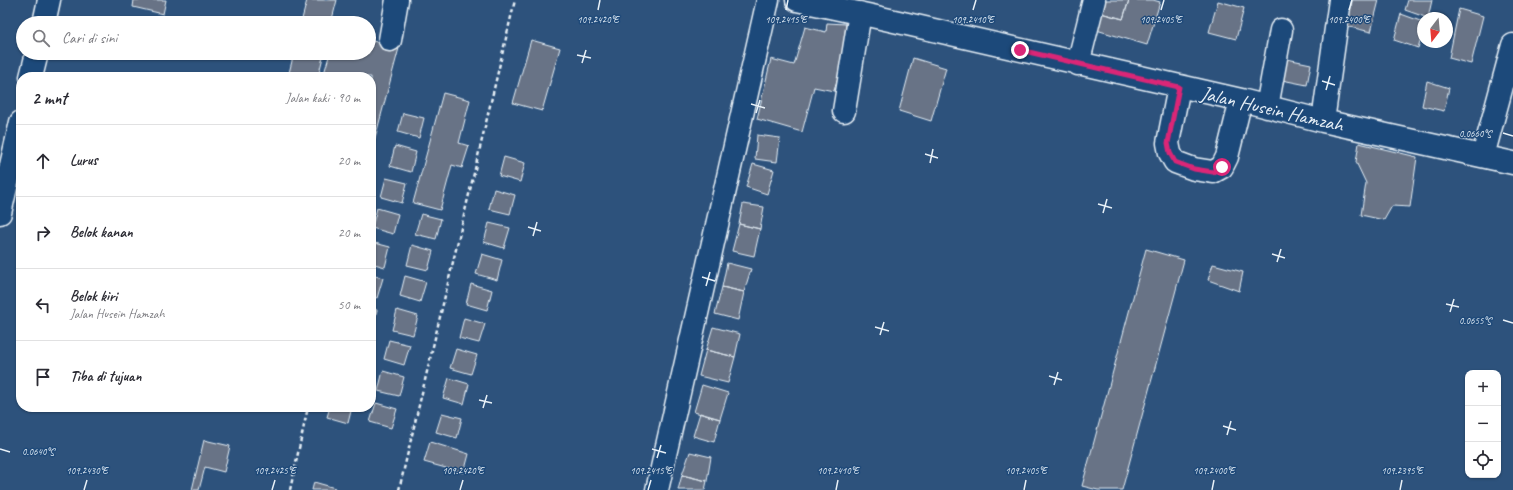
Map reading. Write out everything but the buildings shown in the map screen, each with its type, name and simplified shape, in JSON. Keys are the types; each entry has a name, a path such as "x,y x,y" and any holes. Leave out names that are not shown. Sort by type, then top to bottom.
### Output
{"street":[{"path":"46,16 49,0"},
{"path":"390,40 396,0"},
{"path":"657,490 768,0"},
{"name":"Jalan Husein Hamzah","path":"797,0 860,13 1241,100 1323,121 1513,163"},
{"path":"1078,64 1094,0"},
{"path":"1323,121 1340,0"},
{"path":"844,111 860,13"},
{"path":"1267,107 1281,30"},
{"path":"1483,156 1513,45"},
{"path":"32,72 35,60"},
{"path":"1179,87 1168,143 1170,153 1175,162 1194,169 1213,172 1222,167 1226,158 1241,100"},
{"path":"0,213 16,144"}],"path":[{"path":"399,490 515,0"},
{"path":"290,490 307,412"}],"route":[{"path":"1020,50 1179,87 1168,143 1170,153 1175,162 1194,169 1213,172 1222,167"}]}
